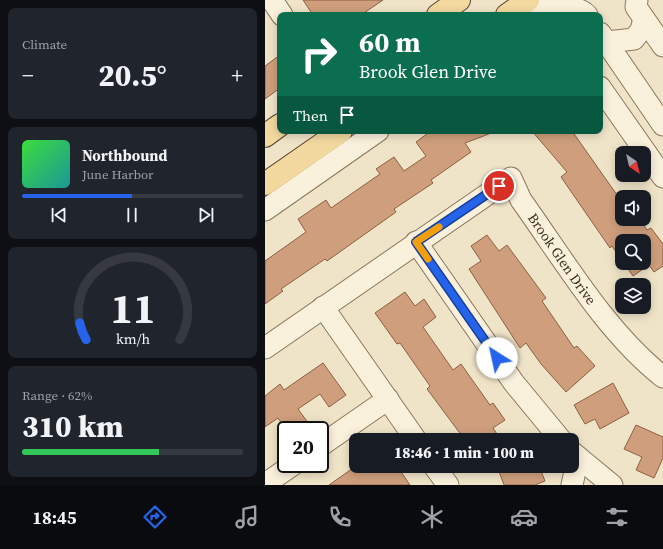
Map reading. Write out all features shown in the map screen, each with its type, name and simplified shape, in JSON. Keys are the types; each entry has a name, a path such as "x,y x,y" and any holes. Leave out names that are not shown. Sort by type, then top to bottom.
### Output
{"main road":[{"path":"442,12 459,0"},
{"path":"265,136 277,127"},
{"path":"265,184 337,134"}],"street":[{"path":"271,0 280,12"},
{"path":"519,5 558,6 586,10"},
{"path":"603,38 634,39 641,30 641,9"},
{"path":"641,9 663,46"},
{"path":"603,38 663,125"},
{"path":"603,91 663,177"},
{"path":"265,210 374,134"},
{"name":"Brook Glen Drive","path":"265,348 416,242 511,178 521,200 610,325 637,354 663,377"},
{"path":"416,242 514,383 555,433"},
{"path":"323,307 411,433"},
{"path":"329,440 388,399"},
{"path":"579,458 612,485"},
{"path":"265,484 281,473"},
{"path":"439,473 448,485"},
{"path":"572,485 573,473"}],"building":[{"path":"303,0 383,0 365,12 311,12"},
{"path":"277,57 277,90 265,99 265,66"},
{"path":"427,134 489,134 465,143 471,152 431,180 433,183 394,209 396,212 327,261 325,259 281,289 283,291 265,304 265,261 306,232 298,219 326,200 331,208 380,174 376,169 394,157 404,171 426,156 416,142"},
{"path":"535,134 574,134 615,192 615,226 644,226 647,230 651,228 663,244 663,266 654,272 651,268 651,234 615,234 615,250 612,246 610,248 561,177 567,172"},
{"path":"487,235 499,251 507,245 546,298 542,301 574,348 577,346 595,366 566,392 541,364 526,343 520,348 469,269 481,261 471,246"},
{"path":"629,270 642,270 633,276"},
{"path":"405,292 415,306 424,299 436,317 423,327 453,370 461,364 490,405 493,403 505,420 493,428 496,433 460,433 427,389 430,386 400,343 397,344 375,313"},
{"path":"323,363 346,395 329,407 320,394 298,409 307,421 280,421 278,418 265,427 265,396 280,384 284,390"},
{"path":"613,383 629,413 600,429 595,419 585,424 574,405"},
{"path":"636,425 663,437 663,458 654,478 636,470 642,457 624,449"},
{"path":"349,471 349,473 402,473 410,485 329,485"},
{"path":"500,473 542,473 545,481 535,485 504,485"}],"slow traffic":[{"path":"428,259 416,242 439,227"}],"route":[{"path":"497,358 416,242 499,186"}]}
